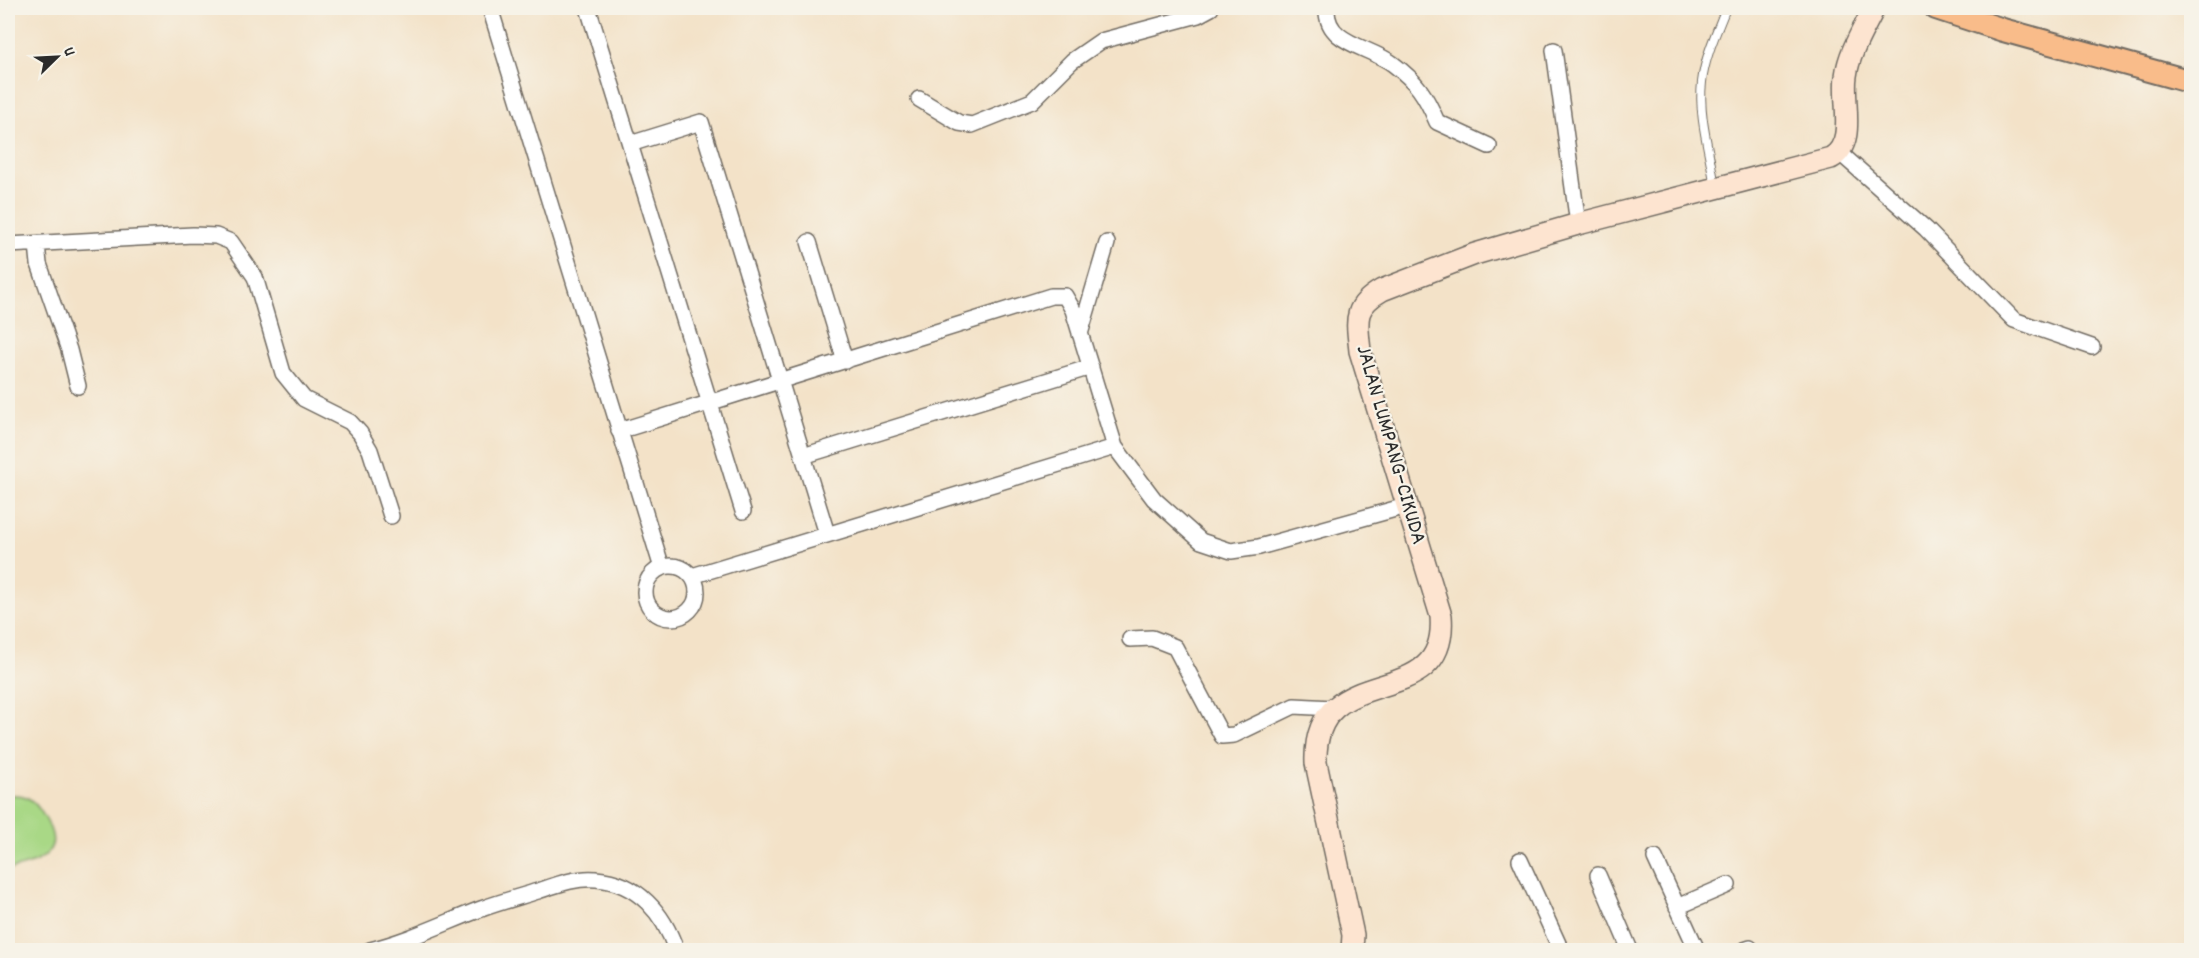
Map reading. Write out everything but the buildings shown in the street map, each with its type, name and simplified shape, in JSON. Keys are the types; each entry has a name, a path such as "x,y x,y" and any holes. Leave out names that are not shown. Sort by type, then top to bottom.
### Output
{"main road":[{"path":"1936,8 2002,30 2192,82"}],"street":[{"path":"490,8 662,568"},
{"path":"588,8 743,511"},
{"path":"919,99 959,123 972,125 1032,101 1072,61 1101,41 1198,15 1211,8"},
{"path":"1327,8 1326,19 1336,34 1347,42 1391,62 1414,82 1424,92 1437,122 1489,146"},
{"path":"1874,8 1858,39 1846,75 1845,141 1840,153 1926,230 2014,320 2091,347"},
{"path":"1554,50 1578,224"},
{"path":"630,144 701,122 827,534"},
{"name":"JALAN LUMPANG–CIKUDA","path":"1333,708 1347,697 1401,681 1425,667 1436,654 1443,631 1441,616 1360,351 1357,322 1360,308 1368,298 1382,290 1465,258 1578,224 1716,190 1831,158 1840,153"},
{"path":"8,245 193,236 216,236 231,242 255,277 283,373 304,399 350,423 360,433 370,450 391,516"},
{"path":"808,242 845,361"},
{"path":"1080,334 1107,243"},
{"path":"37,244 39,264 69,350 78,386"},
{"path":"619,431 1051,296 1065,296 1080,334 1115,447 1154,499 1201,541 1231,551 1259,547 1406,506"},
{"path":"803,456 1090,367"},
{"path":"692,576 1115,447"},
{"path":"678,567 692,576 697,593 695,602 684,615 667,617 652,609 646,594 650,578 662,568 678,567"},
{"path":"1130,639 1152,638 1175,647 1222,736 1234,735 1294,706 1333,708 1323,724 1315,746 1316,763 1353,935 1352,951"},
{"path":"1655,858 1697,951"},
{"path":"1520,860 1561,951"},
{"path":"1598,875 1630,951"},
{"path":"370,951 483,908 566,882 594,878 617,882 640,895 657,910 670,933 676,951"},
{"path":"1677,907 1728,885"}],"lane":[{"path":"1716,190 1702,107 1702,82 1706,61 1726,8"}],"green space":[{"path":"8,795 24,796 31,800 49,825 53,839 45,856 27,865 8,870"}]}
